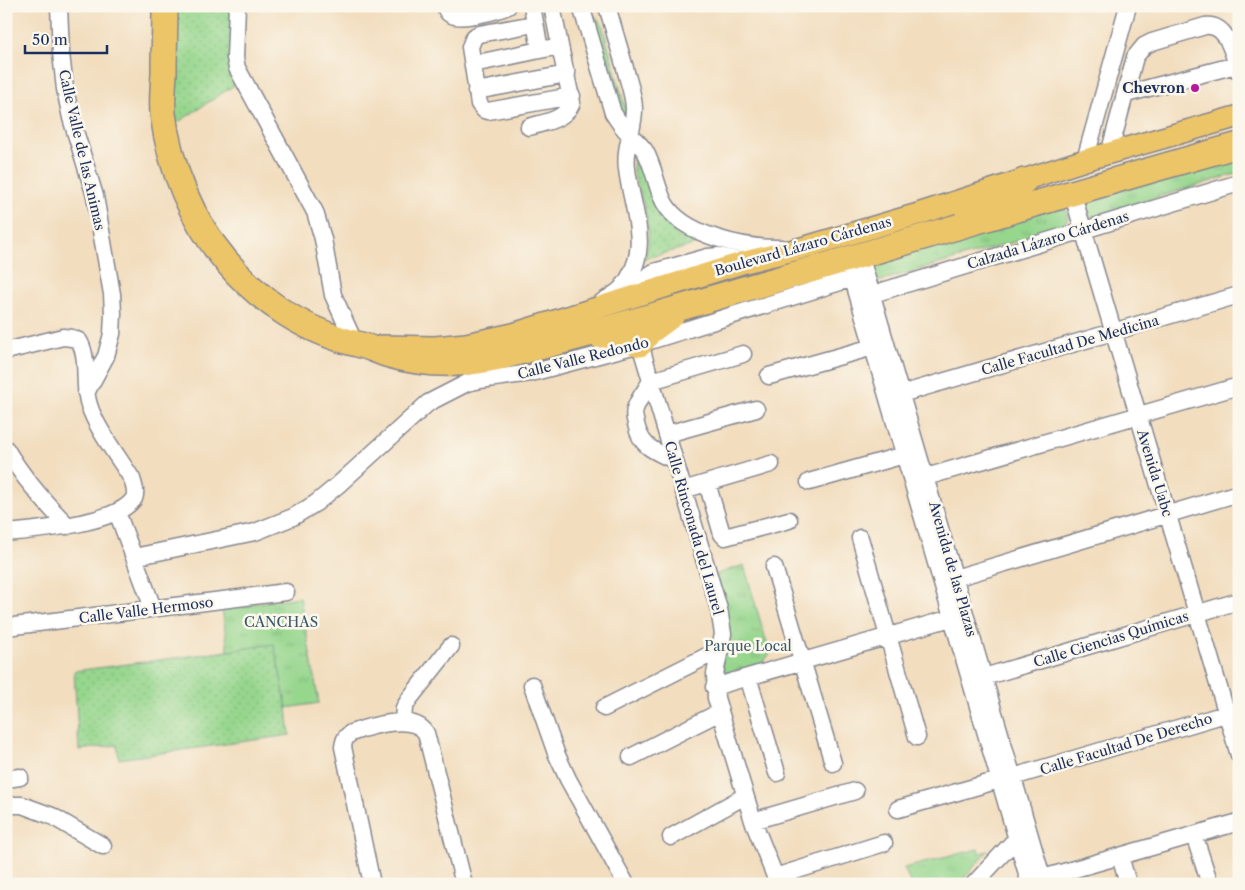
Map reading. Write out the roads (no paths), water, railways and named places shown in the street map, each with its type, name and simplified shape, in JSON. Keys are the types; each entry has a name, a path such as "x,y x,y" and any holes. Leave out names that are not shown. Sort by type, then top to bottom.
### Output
{"highway":[{"name":"Boulevard Lázaro Cárdenas","path":"165,6 163,111 175,169 188,203 219,254 241,279 293,319 318,332 401,358 417,361 459,363 484,360 578,337 691,304 856,267 929,235 1239,145"},
{"path":"929,235 1024,181"},
{"path":"578,337 616,335 640,344 649,332 665,318 691,304"}],"main road":[{"name":"Boulevard Lázaro Cárdenas","path":"359,345 435,348 466,344 513,334 745,262 802,248 1024,181 1085,160 1239,116"}],"street":[{"name":"Calle Valle de las Animas","path":"59,6 60,53 65,89 95,196 113,313 112,334 106,356 86,393"},
{"path":"237,6 235,53 237,68 315,212 323,239 333,295 359,345"},
{"path":"444,6 448,14 461,16 480,14 508,6"},
{"path":"532,6 540,50"},
{"path":"529,127 563,115 572,104 572,96 552,6"},
{"path":"581,6 610,105 620,124 643,148 665,204 676,217 692,228 709,236 748,246 771,249 802,248"},
{"path":"590,310 620,290 637,258 640,239 626,156 634,108 632,93 607,6"},
{"path":"1085,160 1128,6"},
{"path":"534,24 479,34 474,37 470,48 479,104 484,110 488,111 572,96"},
{"path":"1109,154 1135,57 1144,46 1212,25 1219,28 1227,41 1238,68 1126,94"},
{"path":"473,64 560,46"},
{"path":"476,91 567,74"},
{"name":"Calzada Lázaro Cárdenas","path":"865,296 1239,183"},
{"name":"Avenida Uabc","path":"1072,192 1197,613 1233,712 1239,755"},
{"name":"Avenida de las Plazas","path":"856,267 901,394 984,677 1006,779 1016,839 1039,882"},
{"name":"Calle Valle Redondo","path":"134,557 255,532 293,517 316,503 338,485 428,403 466,383 531,373 640,344 856,267"},
{"name":"Calle Facultad De Medicina","path":"901,394 1239,295"},
{"name":"Avenida de las Plazas","path":"865,296 873,347 951,618 1039,882"},
{"path":"6,351 63,338 72,338 79,341 83,352 86,393 89,406 132,479 135,488 135,496 132,501 117,512 68,526 6,533"},
{"name":"Calle Rinconada del Laurel","path":"640,344 718,609 723,634 714,674 714,687 720,712 753,821 776,881"},
{"path":"769,376 873,347"},
{"path":"674,460 651,449 641,440 638,434 634,413 651,381 743,354"},
{"path":"926,477 1239,386"},
{"path":"667,434 756,409"},
{"path":"6,449 22,475 43,502 68,526"},
{"path":"809,482 904,455"},
{"path":"684,490 771,464"},
{"path":"707,483 722,534 725,537 789,520"},
{"path":"955,578 1239,494"},
{"path":"117,512 153,608"},
{"path":"860,538 917,737"},
{"path":"774,567 833,763"},
{"name":"Calle Valle Hermoso","path":"6,627 286,592"},
{"name":"Calle Ciencias Químicas","path":"984,677 1239,601"},
{"path":"714,687 951,618"},
{"path":"403,721 404,708 410,698 451,646"},
{"path":"604,708 720,650"},
{"path":"748,677 777,773"},
{"path":"532,685 556,753 626,884"},
{"path":"631,757 720,712"},
{"name":"Calle Facultad De Derecho","path":"898,808 1006,779 1233,712"},
{"path":"372,884 344,747 346,736 351,732 403,721 422,727 426,733 464,884"},
{"path":"753,821 855,791"},
{"path":"671,837 745,796"},
{"path":"6,805 22,805 52,816 103,846"},
{"path":"1039,882 1120,856 1239,822"},
{"path":"1194,835 1210,884"},
{"path":"974,884 1016,839"},
{"path":"776,881 884,843"},
{"path":"1120,856 1128,884"}],"place":[{"name":"Chevron","path":"1195,88"}],"park label":[{"name":"CANCHAS","path":"281,622"},
{"name":"Parque Local","path":"748,646"}]}
